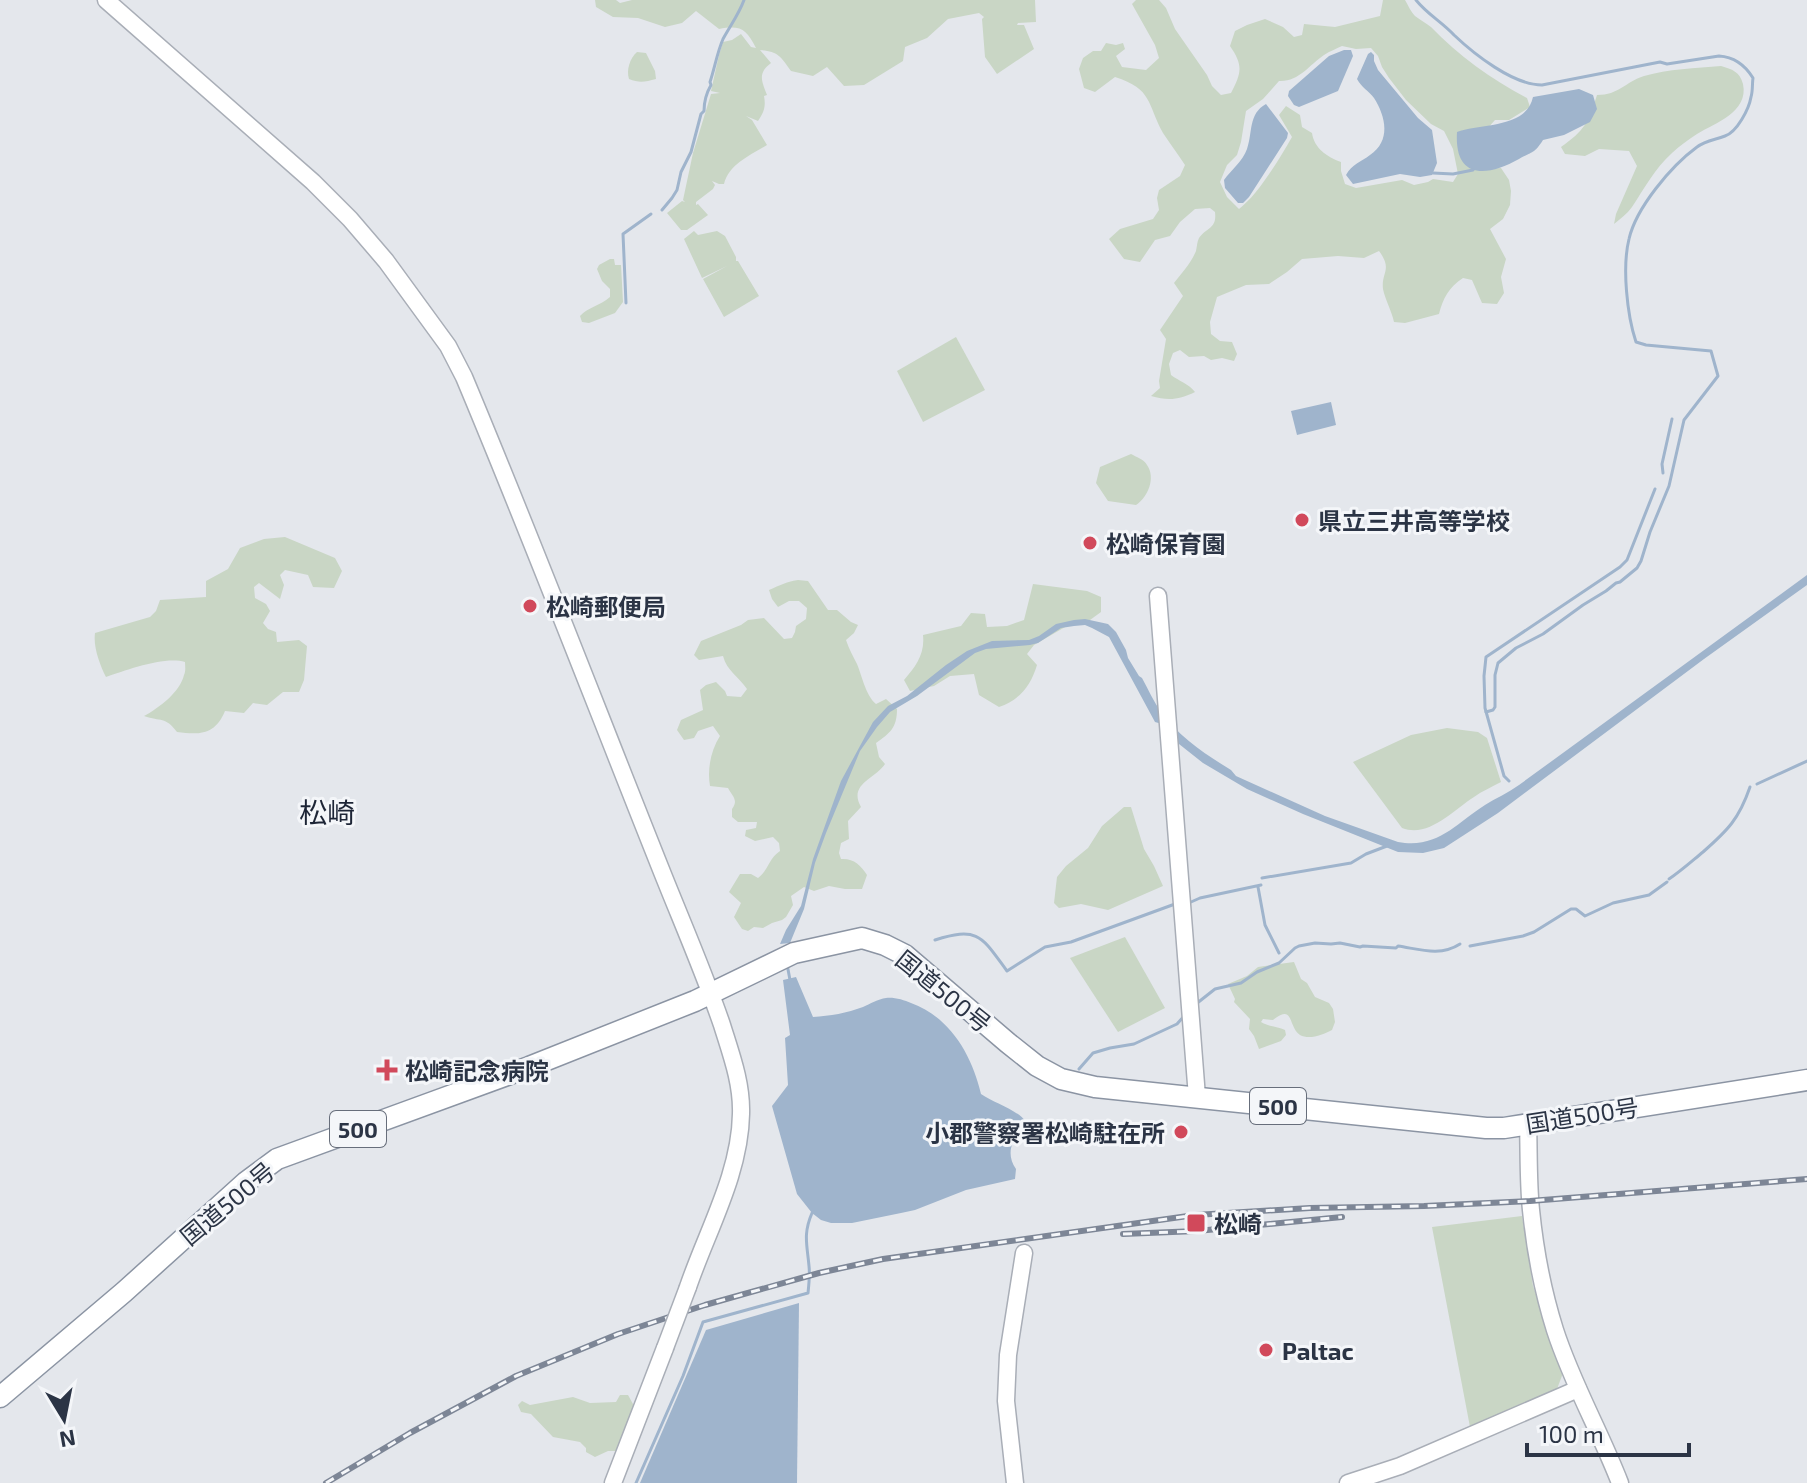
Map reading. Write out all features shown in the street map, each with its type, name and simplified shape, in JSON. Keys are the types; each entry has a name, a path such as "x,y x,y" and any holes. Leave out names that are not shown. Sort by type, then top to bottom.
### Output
{"highway":[{"name":"国道500号","path":"0,1397 124,1292 246,1182 277,1159 529,1067 712,995 785,957 862,938 905,955 1037,1066 1061,1079 1095,1087 1469,1127 1504,1128 1807,1080"}],"street":[{"path":"106,0 313,182 350,219 386,261 448,346 464,377 528,533 712,995 735,1066 741,1112 737,1149 727,1185 613,1483"},
{"path":"1158,596 1197,1097"},
{"path":"1528,1124 1531,1210 1543,1286 1555,1332 1620,1483"},
{"path":"1015,1483 1006,1401 1008,1355 1024,1253"},
{"path":"1348,1483 1400,1466 1578,1389"}],"green space":[{"path":"595,0 616,0 620,3 632,0 1035,0 1036,22 1017,25 1024,25 1034,49 997,74 985,57 984,17 979,13 948,19 927,38 905,47 903,61 864,85 844,86 827,67 813,76 791,71 778,55 760,50 771,63 762,77 767,95 764,96 764,109 758,121 746,116 752,120 767,145 736,166 724,184 712,181 715,185 713,189 696,202 708,215 687,230 681,230 667,213 682,201 685,202 693,153 711,94 720,93 711,91 723,42 741,34 751,47 756,48 742,30 719,29 696,11 682,23 665,27 638,18 613,17 596,7"},
{"path":"1136,0 1159,0 1212,86 1221,95 1231,93 1239,74 1239,64 1230,46 1235,31 1265,19 1283,27 1294,37 1302,35 1304,24 1335,27 1380,16 1383,0 1405,0 1415,16 1464,57 1527,98 1530,107 1509,120 1495,120 1486,130 1484,169 1501,168 1509,180 1511,191 1510,205 1503,219 1490,229 1506,259 1501,277 1504,293 1497,304 1482,303 1472,280 1463,278 1447,293 1439,314 1405,323 1394,322 1383,289 1386,267 1379,251 1364,258 1338,256 1302,259 1269,284 1246,285 1217,297 1210,322 1211,334 1220,341 1232,342 1237,354 1234,361 1189,357 1180,350 1173,353 1169,364 1171,375 1195,392 1173,399 1151,396 1160,388 1166,339 1160,330 1183,296 1174,283 1194,255 1199,238 1213,225 1215,212 1210,208 1195,209 1170,236 1155,240 1140,262 1124,259 1109,239 1120,229 1153,219 1159,210 1159,190 1180,176 1185,165 1163,133 1143,92 1115,77 1095,92 1084,88 1079,69 1083,58 1093,51 1101,51 1106,43 1123,43 1125,49 1116,56 1122,67 1146,70 1159,58 1132,4","holes":["1342,46 1371,48 1406,100 1431,124 1444,131 1453,149 1458,174 1453,182 1433,179 1414,185 1402,180 1356,188 1345,184 1341,162 1322,151 1312,133 1302,127 1300,115 1286,106 1279,115 1292,137 1261,186 1239,209 1227,197 1220,182 1227,165 1237,155 1246,111 1263,99 1279,81 1298,76 1326,54"]},
{"path":"637,52 646,53 656,79 642,82 629,79 629,64"},
{"path":"1721,66 1740,77 1743,84 1741,102 1721,121 1672,153 1655,172 1630,210 1614,224 1637,166 1629,151 1599,149 1585,156 1565,154 1561,147 1585,125 1597,95 1617,91 1653,74"},
{"path":"694,231 698,235 717,231 725,236 736,261 759,296 724,317 703,279 727,266 702,278 684,239"},
{"path":"614,259 615,265 621,265 623,302 615,313 589,323 582,322 580,316 583,313 610,297 610,289 597,269"},
{"path":"956,337 985,390 923,422 897,371"},
{"path":"1131,454 1144,461 1150,470 1151,481 1147,492 1136,505 1108,501 1096,483 1100,467"},
{"path":"285,537 335,558 342,571 334,588 313,587 308,575 285,570 280,575 284,585 280,599 259,583 254,587 255,598 266,604 270,611 263,623 276,632 277,642 299,640 307,646 304,680 299,692 283,692 267,705 253,703 244,713 225,711 217,725 200,733 177,732 166,721 144,716 174,693 185,673 185,662 156,662 106,677 96,650 95,633 150,617 160,600 206,597 206,581 228,569 240,548 264,539"},
{"path":"798,580 808,581 828,610 837,610 858,625 846,640 867,691 876,704 886,699 897,709 897,716 892,729 876,743 879,757 885,764 860,787 858,799 861,807 848,821 849,839 841,843 841,859 856,863 867,875 862,889 829,886 814,891 804,887 791,896 793,905 786,917 748,931 742,929 734,917 741,903 729,892 740,874 758,878 762,875 780,851 779,843 773,837 755,841 745,836 746,830 756,828 757,822 738,822 732,817 735,801 728,788 710,786 710,760 720,736 713,726 698,731 694,738 684,740 677,730 681,720 703,710 700,690 706,685 716,682 727,696 741,697 747,689 730,670 723,656 699,660 694,655 701,641 748,620 764,618 784,639 792,638 796,626 806,619 807,608 799,601 789,601 778,607 769,590"},
{"path":"1033,584 1087,591 1101,597 1101,612 1090,620 1072,623 1034,645 1027,654 1037,665 1019,696 999,707 979,695 974,674 950,676 934,686 910,691 904,680 919,659 923,635 961,626 971,613 985,614 987,627 1007,626 1024,620"},
{"path":"1447,728 1478,732 1487,738 1501,782 1431,826 1412,830 1402,828 1353,762 1411,735"},
{"path":"1124,807 1131,807 1144,849 1163,886 1108,910 1081,904 1059,908 1054,903 1057,877 1088,848 1102,826"},
{"path":"1125,937 1165,1008 1118,1032 1070,958"},
{"path":"1294,962 1301,979 1315,997 1329,1003 1333,1009 1335,1022 1332,1030 1308,1037 1296,1031 1288,1015 1280,1015 1273,1020 1263,1019 1261,1022 1285,1030 1286,1035 1281,1041 1259,1049 1249,1029 1250,1019 1234,1002 1228,984 1247,976 1258,967"},
{"path":"1522,1216 1533,1286 1563,1373 1557,1389 1470,1427 1432,1227"},
{"path":"620,1395 628,1395 634,1411 618,1451 608,1451 595,1457 586,1452 580,1442 553,1437 531,1414 521,1412 518,1405 522,1401 530,1405 573,1397 590,1403 616,1402"}],"water":[{"path":"1351,50 1353,56 1338,91 1299,107 1294,105 1288,96 1289,91 1329,56"},
{"path":"1371,52 1378,70 1432,130 1437,163 1432,175 1400,174 1353,184 1346,175 1377,149 1384,136 1384,121 1378,105 1357,79"},
{"path":"1579,89 1593,95 1597,109 1590,122 1564,135 1543,140 1533,152 1495,169 1475,170 1461,159 1457,132 1512,120 1529,107 1533,97"},
{"path":"1266,104 1288,133 1287,138 1249,197 1238,203 1225,188 1224,180 1245,153 1256,113"},
{"path":"1331,402 1336,425 1297,435 1291,411"},
{"path":"1807,575 1807,585 1498,813 1444,848 1423,853 1398,852 1303,814 1247,789 1203,763 1179,744 1162,724 1155,722 1109,637 1092,628 1085,625 1061,628 1038,643 986,649 975,653 890,712 860,751 815,863 804,909 790,943 780,944 801,906 813,859 841,781 873,722 888,706 907,696 946,665 967,651 992,641 1029,640 1056,624 1074,620 1108,624 1116,632 1128,658 1168,721 1236,776 1325,816 1398,842 1412,843 1424,842 1445,833 1515,788"},
{"path":"796,977 813,1017 845,1013 889,998 925,1009 948,1028 972,1065 981,1094 1012,1110 1026,1122 1014,1139 1011,1151 1016,1169 1015,1179 966,1190 915,1210 852,1223 831,1223 812,1213 797,1194 772,1106 788,1085 785,1038 790,1035 783,980"},
{"path":"799,1303 797,1483 640,1483 706,1330"}],"waterway":[{"path":"662,210 677,190 704,111 721,44 744,0"},
{"path":"1416,0 1483,59 1531,84 1542,85 1660,62 1667,64 1719,56 1739,62 1753,78 1750,102 1738,125 1729,134 1700,145 1676,165 1647,201 1629,239 1626,291 1636,342 1711,351 1718,376 1684,420 1669,486 1641,561 1620,582 1543,634 1516,648 1498,663 1495,707 1486,712"},
{"path":"1433,173 1453,174 1473,170"},
{"path":"626,303 623,234 651,214"},
{"path":"1663,473 1662,464 1672,419"},
{"path":"1509,781 1504,776 1485,708 1486,657 1620,567 1627,560 1655,489"},
{"path":"1757,784 1807,761"},
{"path":"1669,879 1726,830 1742,808 1750,787"},
{"path":"1262,878 1351,863 1387,846"},
{"path":"1470,946 1534,932 1571,909 1585,916 1613,903 1649,895 1667,882"},
{"path":"1186,901 1261,885"},
{"path":"1258,887 1265,925 1279,953"},
{"path":"935,940 961,934 978,938 1007,971 1045,947 1071,942 1175,904"},
{"path":"1196,1004 1215,989 1241,983 1279,963 1299,946 1340,943 1437,951 1460,944"},
{"path":"787,964 790,980"},
{"path":"1079,1069 1093,1053 1134,1044 1177,1024 1185,1015"},
{"path":"636,1483 703,1322 808,1293 807,1233 809,1220 815,1212"}],"railway":[{"path":"326,1483 516,1376 618,1334 705,1305 819,1273 883,1259 1195,1215 1530,1201 1807,1179"},
{"path":"1123,1234 1197,1231 1342,1217"}],"place":[{"name":"県立三井高等学校","path":"1302,520"},
{"name":"松崎保育園","path":"1090,543"},
{"name":"松崎郵便局","path":"530,606"},
{"name":"松崎記念病院","path":"387,1070"},
{"name":"小郡警察署松崎駐在所","path":"1181,1132"},
{"name":"松崎","path":"1196,1223"},
{"name":"Paltac","path":"1266,1350"}],"district":[{"name":"松崎","path":"327,812"}]}
